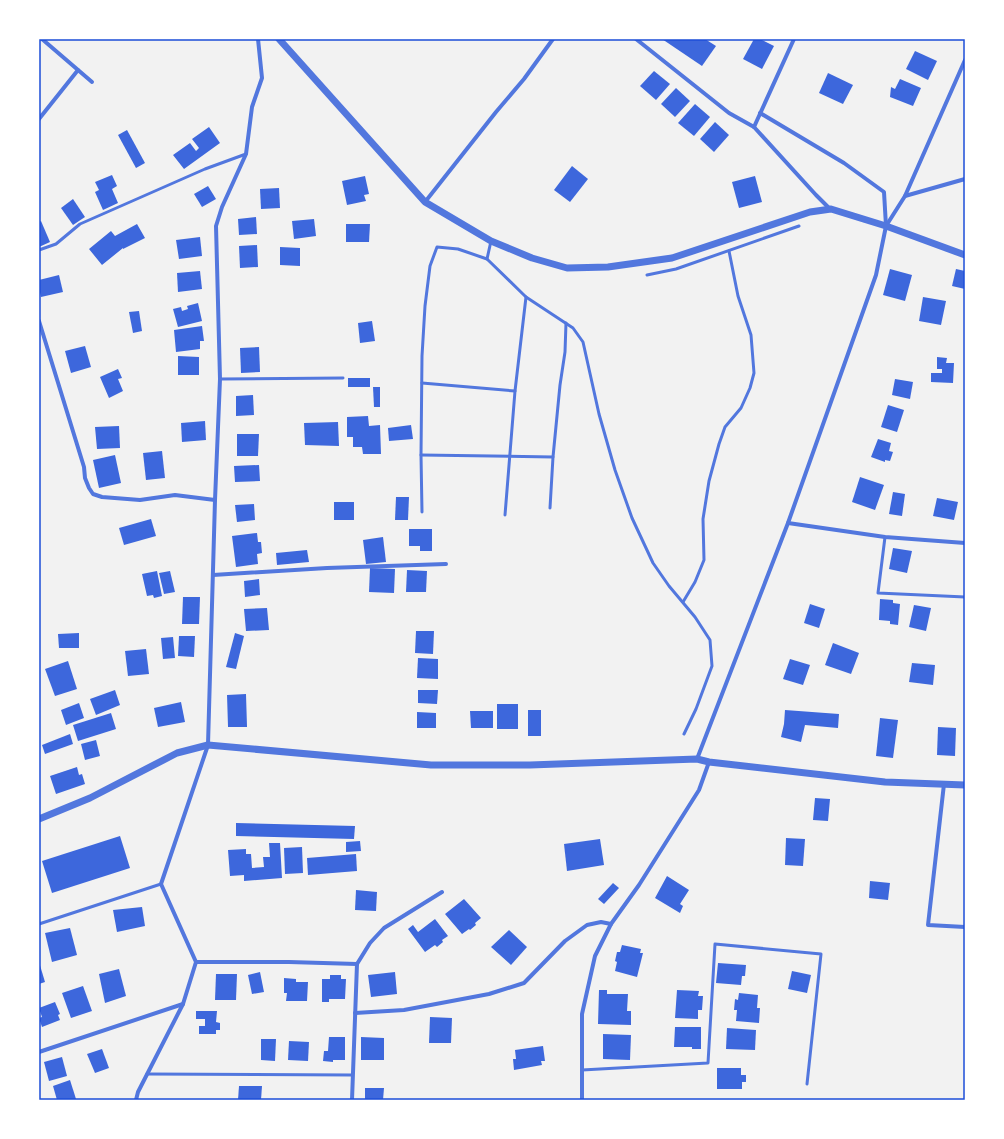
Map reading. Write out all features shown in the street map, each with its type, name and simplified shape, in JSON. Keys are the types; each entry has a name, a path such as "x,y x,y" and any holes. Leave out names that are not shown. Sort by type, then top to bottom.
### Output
{"street":[{"path":"42,39 92,82"},
{"path":"136,1100 138,1092 183,1004 196,962 161,884 208,745 220,378 216,226 222,207 246,154 252,107 262,78 258,39"},
{"path":"279,39 425,202 491,241 532,258 567,268 608,267 672,258 810,212 831,209 886,226 965,255"},
{"path":"425,202 524,79 553,39"},
{"path":"636,39 729,112 754,127 831,209"},
{"path":"754,127 794,39"},
{"path":"886,226 905,196 965,60"},
{"path":"39,119 78,70"},
{"path":"697,759 788,523 876,275 886,226 884,192 844,163 760,113"},
{"path":"905,196 965,179"},
{"path":"39,321 41,337 84,467 85,478 93,494 102,497 140,500 175,495 215,500"},
{"path":"788,523 885,537 965,543"},
{"path":"213,575 327,568 446,564"},
{"path":"39,819 90,798 177,753 208,745 431,765 530,765 697,759 709,762 885,782 965,785"},
{"path":"582,1100 582,1014 595,956 611,924 699,790 709,762"},
{"path":"944,784 928,925 965,927"},
{"path":"352,1100 357,964 370,943 384,928 442,892"},
{"path":"355,1013 404,1010 489,994 524,983 565,941 587,925 601,922 611,924"},
{"path":"196,962 357,964"},
{"path":"39,1052 183,1004"}],"lane":[{"path":"39,250 56,244 80,224 205,169 246,154"},
{"path":"647,275 676,269 799,226"},
{"path":"487,259 491,241"},
{"path":"422,512 422,383 425,306 430,266 437,247 458,249 487,259 526,297 573,328 583,342 599,414 615,470 632,518 653,563 695,617 710,640 712,666 696,709 684,734"},
{"path":"683,602 695,582 704,560 703,519 709,481 719,444 725,427 741,408 750,388 754,373 751,335 738,296 729,251"},
{"path":"505,515 515,391 526,297"},
{"path":"550,508 553,457 560,385 565,352 566,323"},
{"path":"220,378 343,378"},
{"path":"422,383 515,391"},
{"path":"421,455 553,457"},
{"path":"885,537 878,593 965,596"},
{"path":"39,924 161,884"},
{"path":"582,1070 708,1063 715,944 821,954 807,1084"},
{"path":"147,1074 352,1074"}],"building":[{"path":"662,39 705,39 716,46 702,66"},
{"path":"754,39 760,39 774,46 762,69 743,59"},
{"path":"915,51 937,61 928,80 906,69"},
{"path":"654,71 670,84 656,100 640,86"},
{"path":"828,73 853,85 843,104 819,93"},
{"path":"900,79 921,88 913,106 890,97 891,87 895,89"},
{"path":"676,88 690,101 675,117 661,104"},
{"path":"695,104 710,117 694,136 678,123"},
{"path":"715,122 729,135 714,152 700,139"},
{"path":"209,127 220,143 184,169 173,155 190,143 196,151 199,148 192,139"},
{"path":"127,130 145,163 136,168 118,135"},
{"path":"572,166 588,179 570,202 554,190"},
{"path":"112,175 117,186 112,189 118,203 103,210 95,192 99,190 95,182"},
{"path":"365,176 369,194 364,195 366,201 347,205 342,181"},
{"path":"755,176 762,202 739,208 732,182"},
{"path":"208,186 216,199 202,207 194,194"},
{"path":"279,188 280,208 261,209 260,189"},
{"path":"73,199 85,217 73,225 61,208"},
{"path":"256,217 257,234 239,235 238,219"},
{"path":"314,219 316,236 294,239 292,221"},
{"path":"41,221 50,242 39,247 39,222"},
{"path":"137,224 145,238 123,248 102,265 89,249 111,231 115,236"},
{"path":"346,224 370,224 369,242 346,242"},
{"path":"200,237 202,256 179,259 176,240"},
{"path":"257,245 258,267 240,268 239,246"},
{"path":"280,247 300,248 300,266 280,265"},
{"path":"890,269 912,275 905,301 883,295"},
{"path":"956,269 965,271 965,289 952,286"},
{"path":"200,271 202,289 178,292 177,273"},
{"path":"59,275 63,292 41,297 39,280"},
{"path":"923,297 946,301 941,325 919,321"},
{"path":"198,303 202,321 178,327 173,309 181,307 182,311 188,309 187,306"},
{"path":"139,311 142,331 133,333 129,312"},
{"path":"372,321 375,341 360,343 358,323"},
{"path":"202,326 204,341 200,341 200,349 176,352 174,330"},
{"path":"85,346 91,367 71,373 65,351"},
{"path":"259,347 260,372 241,373 240,348"},
{"path":"178,356 199,357 199,375 178,375"},
{"path":"937,357 947,358 946,363 954,363 953,383 931,382 931,373 942,373 942,369 937,369"},
{"path":"118,369 122,378 118,379 123,391 109,398 100,377"},
{"path":"348,378 370,378 370,387 348,387"},
{"path":"895,379 913,382 910,399 892,395"},
{"path":"373,387 380,387 380,407 374,407"},
{"path":"253,395 254,415 236,416 236,396"},
{"path":"888,405 904,410 897,432 881,427"},
{"path":"368,416 369,426 380,425 381,454 363,454 362,447 353,447 353,437 347,437 347,417"},
{"path":"205,421 206,440 182,442 181,423"},
{"path":"338,422 339,446 305,445 304,423"},
{"path":"411,425 413,439 389,441 388,428"},
{"path":"119,426 120,448 97,449 95,427"},
{"path":"237,434 259,434 258,456 237,456"},
{"path":"878,439 891,443 889,451 893,452 890,461 885,460 885,462 871,457"},
{"path":"162,451 165,478 146,480 143,453"},
{"path":"115,455 121,483 99,488 93,460"},
{"path":"259,465 260,481 235,482 234,466"},
{"path":"860,477 884,485 875,510 852,502"},
{"path":"893,492 905,494 902,516 889,514"},
{"path":"396,497 409,497 408,520 395,520"},
{"path":"937,498 958,502 954,520 933,516"},
{"path":"334,502 354,502 354,520 334,520"},
{"path":"254,504 255,520 237,522 235,505"},
{"path":"151,519 156,536 124,545 119,528"},
{"path":"409,529 432,529 432,551 420,551 420,546 409,546"},
{"path":"257,533 258,542 261,542 262,553 257,554 258,564 236,567 232,536"},
{"path":"383,537 386,562 366,564 363,540"},
{"path":"893,548 912,551 907,573 889,569"},
{"path":"307,550 309,562 277,565 276,553"},
{"path":"370,568 395,569 394,593 369,592"},
{"path":"407,570 427,571 426,592 406,592"},
{"path":"157,571 162,596 154,598 153,595 147,596 142,574"},
{"path":"170,571 175,592 164,594 159,573"},
{"path":"259,579 260,595 245,597 244,581"},
{"path":"183,597 200,597 199,624 182,624"},
{"path":"880,599 893,600 893,603 900,604 898,625 890,624 890,621 879,620"},
{"path":"810,604 825,609 819,628 804,623"},
{"path":"914,605 931,608 926,631 909,627"},
{"path":"267,608 269,630 246,631 244,609"},
{"path":"416,631 434,631 433,654 415,653"},
{"path":"79,633 79,648 59,648 58,634"},
{"path":"235,633 244,636 236,669 226,667"},
{"path":"179,636 195,636 194,657 178,656"},
{"path":"173,637 175,658 163,659 161,638"},
{"path":"833,643 859,653 851,674 825,665"},
{"path":"146,649 149,674 128,676 125,651"},
{"path":"418,658 438,659 438,679 417,678"},
{"path":"790,659 810,665 803,685 783,679"},
{"path":"68,661 77,689 55,696 45,669"},
{"path":"912,663 935,665 933,685 909,682"},
{"path":"115,690 120,705 96,715 90,699"},
{"path":"418,690 438,690 437,704 418,703"},
{"path":"246,694 247,727 228,727 227,695"},
{"path":"181,702 185,722 158,727 154,708"},
{"path":"79,703 84,718 66,725 61,710"},
{"path":"497,704 518,704 518,729 497,729"},
{"path":"528,710 541,710 541,736 528,736"},
{"path":"785,710 839,714 838,728 805,725 801,742 781,737"},
{"path":"470,711 493,711 493,728 471,728"},
{"path":"417,712 436,713 436,728 417,728"},
{"path":"111,713 116,729 78,741 73,725"},
{"path":"880,718 898,720 893,758 876,756"},
{"path":"938,727 956,728 955,756 937,755"},
{"path":"70,734 73,744 45,754 42,745"},
{"path":"96,740 100,756 85,760 81,744"},
{"path":"77,767 79,775 82,774 85,784 56,794 50,776"},
{"path":"815,798 830,799 828,821 813,820"},
{"path":"236,823 355,826 354,839 236,836"},
{"path":"120,836 130,868 52,893 42,861"},
{"path":"786,838 805,839 803,866 785,865"},
{"path":"600,839 604,865 567,871 564,844"},
{"path":"360,841 361,851 346,852 346,842"},
{"path":"269,843 280,843 282,878 244,881 244,875 230,876 228,850 246,849 246,854 251,854 252,868 264,867 263,857 270,857"},
{"path":"302,847 303,873 285,874 284,848"},
{"path":"356,854 357,871 308,875 307,858"},
{"path":"667,876 689,890 680,904 683,906 680,913 655,898"},
{"path":"870,881 890,883 888,900 869,898"},
{"path":"613,883 619,888 604,904 598,899"},
{"path":"356,890 377,892 376,911 355,910"},
{"path":"464,899 481,918 475,923 476,925 462,934 445,914"},
{"path":"142,907 145,926 117,932 113,910"},
{"path":"435,919 448,936 442,940 443,942 437,947 435,945 425,952 408,929 413,925 418,932"},
{"path":"70,928 77,955 52,962 45,933"},
{"path":"509,930 527,947 511,965 491,947"},
{"path":"622,945 641,949 640,953 643,953 637,977 615,971 617,952 620,952"},
{"path":"39,962 45,982 39,984"},
{"path":"718,963 746,965 745,976 742,976 741,985 716,983"},
{"path":"119,969 126,996 105,1003 99,974"},
{"path":"792,971 811,975 807,993 788,989"},
{"path":"260,972 264,992 252,994 248,975"},
{"path":"395,972 397,994 371,997 368,975"},
{"path":"216,974 237,974 236,1000 215,1000"},
{"path":"330,975 341,975 341,979 346,979 345,999 329,999 329,1002 322,1002 322,979 330,979"},
{"path":"284,978 296,979 296,982 308,982 307,1001 286,1001 287,993 284,993"},
{"path":"83,986 92,1011 71,1018 62,993"},
{"path":"599,990 607,990 607,994 628,994 627,1011 631,1011 631,1025 598,1024"},
{"path":"677,990 699,991 698,996 703,996 702,1010 698,1010 698,1019 675,1018"},
{"path":"739,993 758,995 757,1008 760,1008 759,1023 736,1021 737,1010 734,1010 735,999 738,1000"},
{"path":"55,1002 60,1014 58,1015 60,1020 42,1027 39,1018 42,1017 39,1008"},
{"path":"196,1011 217,1011 216,1022 220,1023 220,1030 216,1030 216,1034 199,1034 199,1026 205,1026 205,1019 196,1019"},
{"path":"430,1017 452,1018 451,1043 429,1043"},
{"path":"675,1027 701,1027 701,1049 692,1049 692,1047 674,1047"},
{"path":"727,1028 756,1030 755,1050 726,1049"},
{"path":"603,1034 631,1035 630,1060 603,1059"},
{"path":"329,1037 345,1037 345,1060 333,1060 333,1062 323,1061 324,1051 328,1051"},
{"path":"361,1037 384,1038 384,1060 361,1060"},
{"path":"261,1039 276,1039 275,1061 261,1060"},
{"path":"289,1041 309,1042 308,1061 288,1060"},
{"path":"543,1046 545,1061 541,1061 542,1065 514,1070 513,1059 516,1059 515,1050"},
{"path":"102,1049 109,1068 95,1073 87,1054"},
{"path":"62,1057 67,1076 49,1081 44,1062"},
{"path":"717,1068 741,1068 741,1075 746,1075 746,1082 742,1082 742,1089 717,1089"},
{"path":"70,1080 76,1099 57,1100 53,1086"},
{"path":"239,1086 262,1086 261,1100 238,1100"},
{"path":"365,1088 384,1088 383,1100 365,1100"}]}
